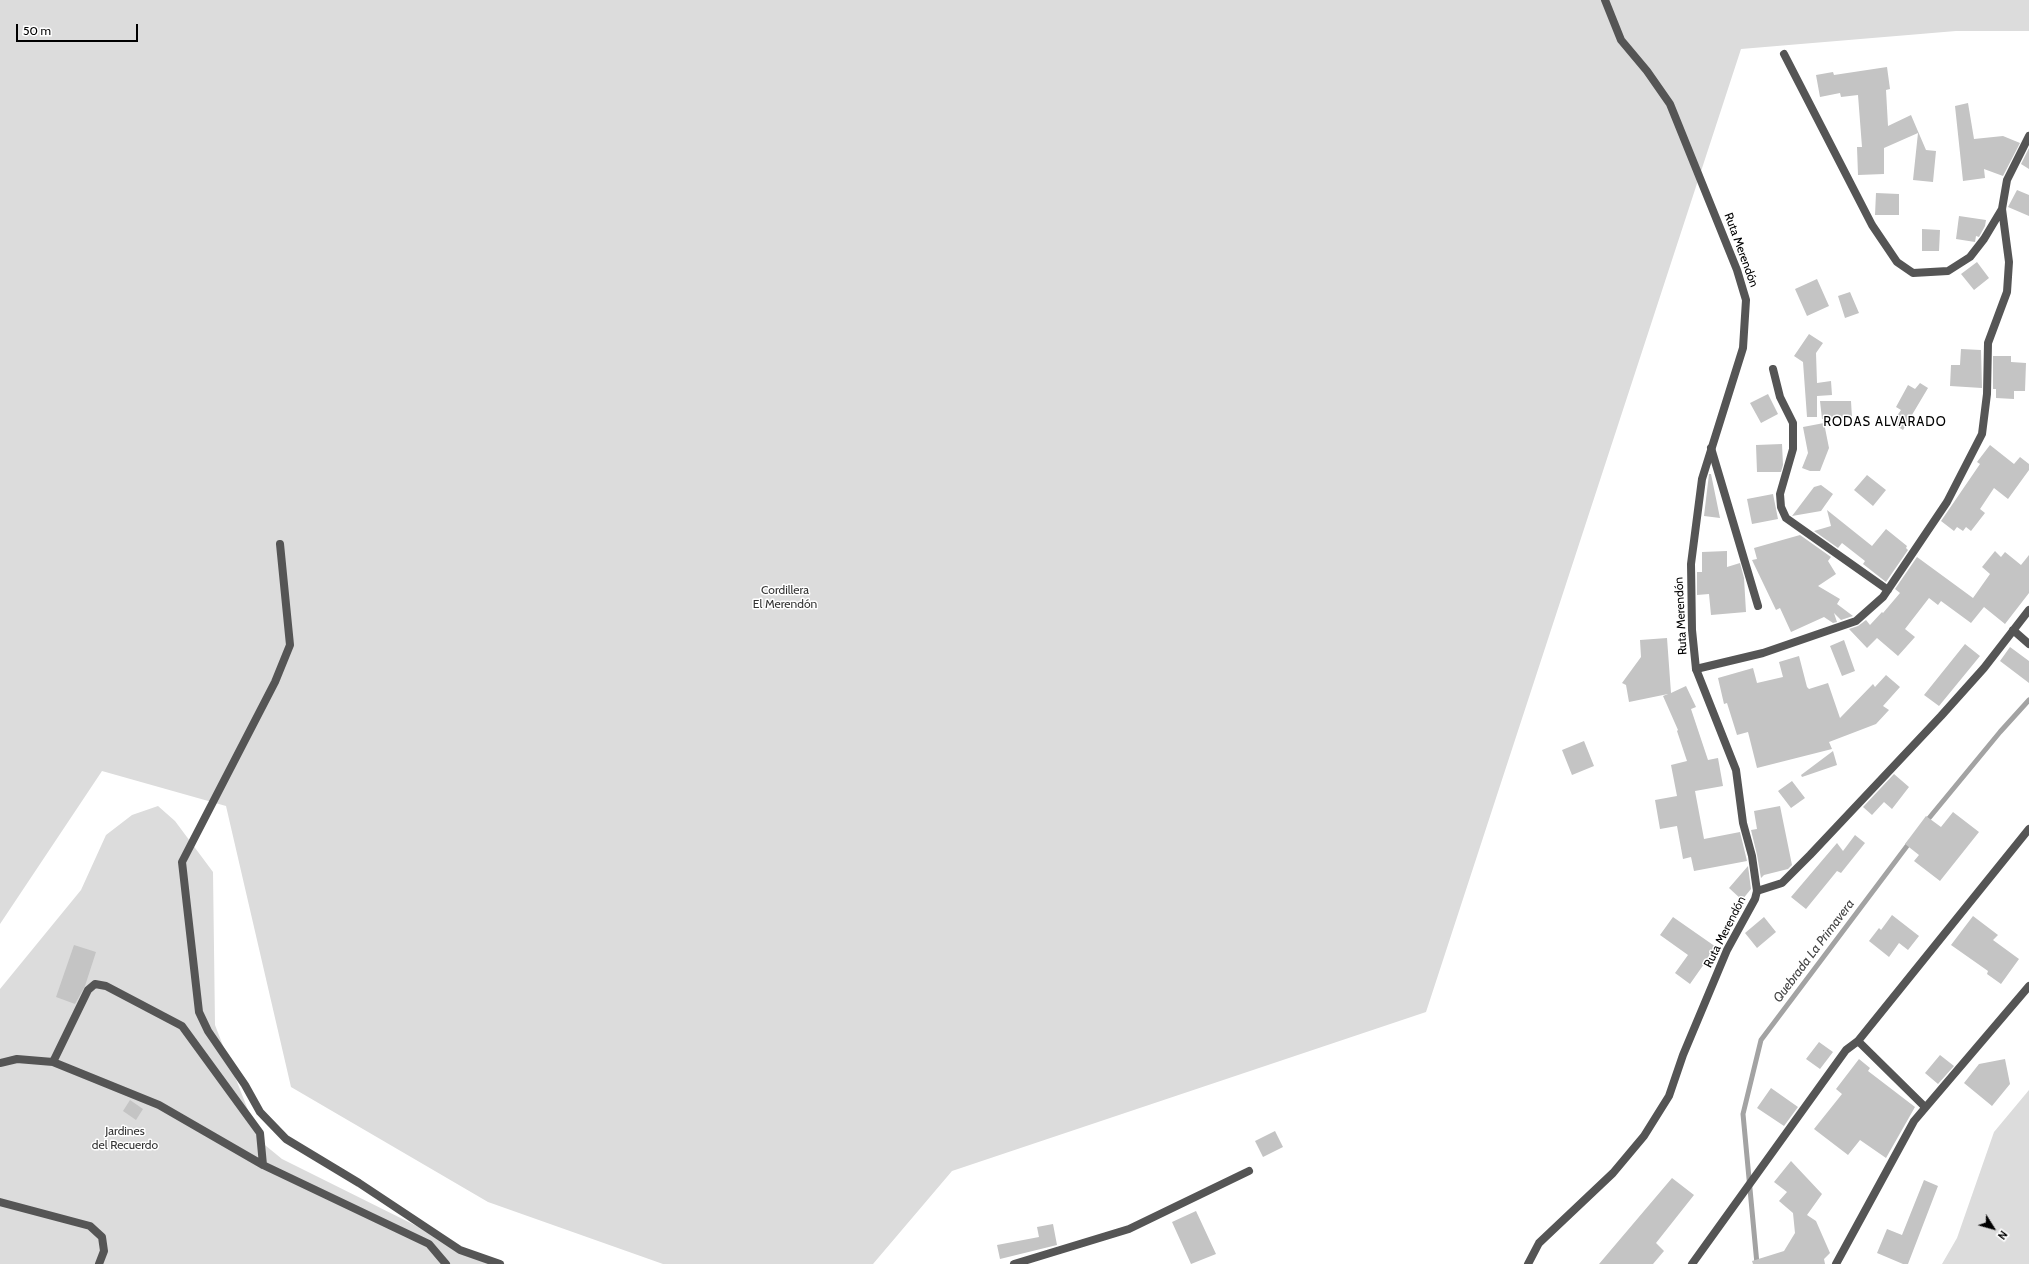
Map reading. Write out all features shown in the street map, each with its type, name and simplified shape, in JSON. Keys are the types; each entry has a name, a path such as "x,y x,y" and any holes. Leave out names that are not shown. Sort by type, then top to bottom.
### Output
{"street":[{"name":"Ruta Merendón","path":"1528,1264 1539,1243 1613,1173 1644,1136 1669,1096 1727,950 1755,899 1757,891 1752,856 1743,823 1736,770 1696,669 1692,630 1691,564 1702,479 1743,348 1746,300 1738,270 1670,104 1647,71 1621,40 1605,0"},
{"path":"1784,54 1872,225 1897,262 1913,273 1948,271 1970,257 1984,239 2002,209"},
{"path":"1696,669 1762,653 1856,621 1883,597 1947,502 1982,434 1987,394 1988,343 2007,292 2009,262 2002,209 2006,180 2029,136"},
{"path":"1773,369 1780,397 1793,423 1793,449 1780,494 1781,507 1786,518 1888,590"},
{"path":"1711,448 1758,606"},
{"path":"280,544 290,645 276,682 182,862 199,1012 208,1032 245,1085 260,1112 286,1139 359,1184 460,1250 500,1264"},
{"path":"1757,891 1782,883 1810,855 1941,716 1984,668 2029,610"},
{"path":"2013,630 2029,644"},
{"path":"1692,1264 1846,1050 1858,1041 2029,829"},
{"path":"53,1062 88,990 95,984 106,986 182,1026 260,1133 263,1165"},
{"path":"1836,1264 1914,1121 2029,986"},
{"path":"1858,1041 1925,1107"},
{"path":"0,1063 17,1059 53,1062 159,1105 263,1165 429,1244 446,1264"},
{"path":"1014,1264 1129,1229 1249,1171"},
{"path":"0,1202 90,1226 102,1237 104,1251 99,1264"}],"green space":[{"name":"Cordillera El Merendón","path":"0,0 2029,0 2029,31 1956,31 1741,49 1426,1012 952,1171 873,1264 663,1264 488,1202 291,1087 226,806 102,771 0,924"},
{"name":"Jardines del Recuerdo","path":"158,806 175,821 213,872 215,1025 260,1141 282,1159 493,1264 0,1264 0,989 81,890 106,835 132,815"},
{"path":"2029,1090 2029,1264 1942,1264 1957,1238 1994,1132"}],"building":[{"path":"1887,67 1890,89 1886,90 1888,126 1911,115 1926,150 1936,151 1933,182 1913,180 1918,133 1884,148 1884,174 1858,175 1857,147 1862,147 1858,95 1841,97 1840,93 1820,97 1816,75 1833,72 1834,75"},
{"path":"1968,103 1974,139 2003,136 2020,143 2003,176 1984,169 1985,178 1963,181 1955,106"},
{"path":"2029,148 2029,169 2021,164"},
{"path":"2017,190 2029,195 2029,216 2008,207"},
{"path":"1876,193 1899,194 1899,215 1875,215"},
{"path":"1959,216 1986,220 1985,226 1979,237 1976,236 1975,242 1956,239"},
{"path":"1922,229 1940,230 1939,251 1922,251"},
{"path":"1977,262 1989,278 1974,290 1961,274"},
{"path":"1817,279 1829,306 1807,316 1795,289"},
{"path":"1850,292 1859,313 1845,318 1838,296"},
{"path":"1809,334 1823,343 1816,353 1817,383 1831,381 1832,395 1817,396 1817,417 1807,417 1803,362 1794,356"},
{"path":"1961,349 1981,350 1982,388 1950,386 1951,365 1960,365"},
{"path":"1993,356 2011,356 2011,362 2026,363 2025,391 2014,391 2014,399 1996,398 1996,389 1993,389"},
{"path":"1920,383 1928,388 1903,430 1892,423 1901,410 1896,407 1908,385 1915,389"},
{"path":"1768,394 1778,414 1761,423 1750,403"},
{"path":"1820,401 1851,401 1852,418 1822,419"},
{"path":"1824,423 1829,448 1820,471 1810,471 1802,468 1808,453 1803,427"},
{"path":"1782,444 1783,465 1781,472 1757,472 1756,445"},
{"path":"1990,445 2014,464 2020,457 2029,464 2029,470 2008,499 1994,488 1980,509 1985,513 1971,531 1966,527 1963,531 1957,527 1954,531 1941,521 1980,464 1977,462"},
{"path":"1709,474 1711,474 1720,518 1704,516"},
{"path":"1867,475 1886,490 1873,506 1854,490"},
{"path":"1821,485 1833,494 1821,511 1792,516 1814,487"},
{"path":"1773,494 1778,519 1752,524 1747,499"},
{"path":"1827,510 1872,546 1886,529 1907,546 1906,548 1908,550 1886,582 1863,564 1865,561 1842,543 1838,548 1814,531 1831,526"},
{"path":"1800,535 1831,557 1828,561 1836,574 1818,586 1840,599 1837,604 1853,616 1841,620 1834,613 1837,622 1833,623 1824,617 1791,632 1780,608 1776,610 1752,560 1757,559 1754,548"},
{"path":"1727,551 1727,567 1740,563 1744,578 1746,612 1711,615 1709,594 1697,595 1697,572 1702,572 1702,552"},
{"path":"1995,551 2001,557 2005,552 2021,565 2029,555 2029,593 2005,624 1984,607 1971,623 1941,601 1938,605 1929,598 1905,629 1915,637 1898,656 1877,638 1867,648 1849,629 1858,626 1866,620 1870,625 1882,612 1883,613 1900,593 1895,589 1917,557 1973,598 1990,574 1982,567"},
{"path":"1667,638 1671,693 1686,686 1696,707 1691,709 1708,760 1718,758 1723,786 1695,791 1704,839 1740,832 1747,861 1694,871 1691,857 1683,859 1677,826 1660,829 1655,800 1677,796 1671,765 1687,761 1677,731 1678,730 1663,696 1668,694 1629,702 1626,685 1622,683 1641,657 1640,640"},
{"path":"1844,640 1855,671 1842,676 1830,646"},
{"path":"1965,644 1980,656 1939,706 1924,695"},
{"path":"2010,647 2029,661 2029,683 2000,661"},
{"path":"1799,656 1807,687 1809,689 1828,683 1840,718 1873,684 1875,687 1886,675 1900,687 1883,706 1889,710 1876,724 1829,742 1832,749 1757,768 1748,732 1737,735 1727,703 1724,704 1718,678 1753,668 1757,683 1783,677 1779,662"},
{"path":"1584,741 1594,766 1572,775 1562,750"},
{"path":"1833,751 1837,765 1802,777 1801,775"},
{"path":"1894,774 1909,787 1892,809 1884,802 1872,815 1863,807"},
{"path":"1792,781 1805,798 1791,808 1778,791"},
{"path":"1780,806 1792,865 1788,869 1764,875 1761,878 1751,830 1757,829 1754,811"},
{"path":"1953,812 1979,832 1940,881 1914,861 1919,855 1905,844 1926,816 1941,827"},
{"path":"1855,835 1865,843 1841,873 1837,871 1806,909 1791,897 1837,843 1843,851"},
{"path":"1748,866 1751,889 1742,900 1729,888"},
{"path":"1892,915 1919,936 1908,950 1899,943 1889,957 1869,941 1879,928 1881,930"},
{"path":"1973,916 1998,935 1993,940 2019,959 2001,984 1987,974 1988,971 1951,945"},
{"path":"1673,917 1716,947 1690,984 1675,973 1688,955 1660,935"},
{"path":"1764,917 1776,932 1757,948 1745,933"},
{"path":"74,945 96,952 85,986 75,1004 56,997"},
{"path":"1819,1042 1833,1052 1820,1069 1806,1059"},
{"path":"1940,1055 1954,1066 1938,1084 1925,1073"},
{"path":"1859,1059 1870,1068 1868,1071 1915,1107 1886,1158 1860,1140 1848,1155 1814,1129 1842,1094 1836,1089"},
{"path":"2005,1059 2010,1084 1992,1106 1964,1083 1979,1064"},
{"path":"1771,1088 1798,1107 1784,1126 1757,1108"},
{"path":"130,1100 143,1109 136,1120 123,1111"},
{"path":"1275,1131 1283,1147 1263,1157 1255,1141"},
{"path":"1791,1161 1822,1194 1807,1215 1816,1221 1830,1253 1824,1259 1825,1264 1753,1264 1752,1261 1784,1251 1795,1233 1793,1213 1779,1201 1787,1192 1774,1182"},
{"path":"1672,1178 1694,1195 1656,1243 1664,1251 1653,1264 1599,1264"},
{"path":"1924,1180 1938,1186 1908,1264 1903,1264 1877,1253 1887,1229 1902,1235"},
{"path":"1196,1211 1216,1254 1191,1264 1172,1222"},
{"path":"1053,1224 1057,1245 1000,1259 997,1245 1039,1237 1037,1227"}],"waterway":[{"name":"Quebrada La Primavera","path":"1925,823 2000,732 2029,700"},
{"name":"Quebrada La Primavera","path":"1757,1264 1743,1114 1761,1040 1910,842"}],"district":[{"name":"RODAS ALVARADO","path":"1885,422"}]}
